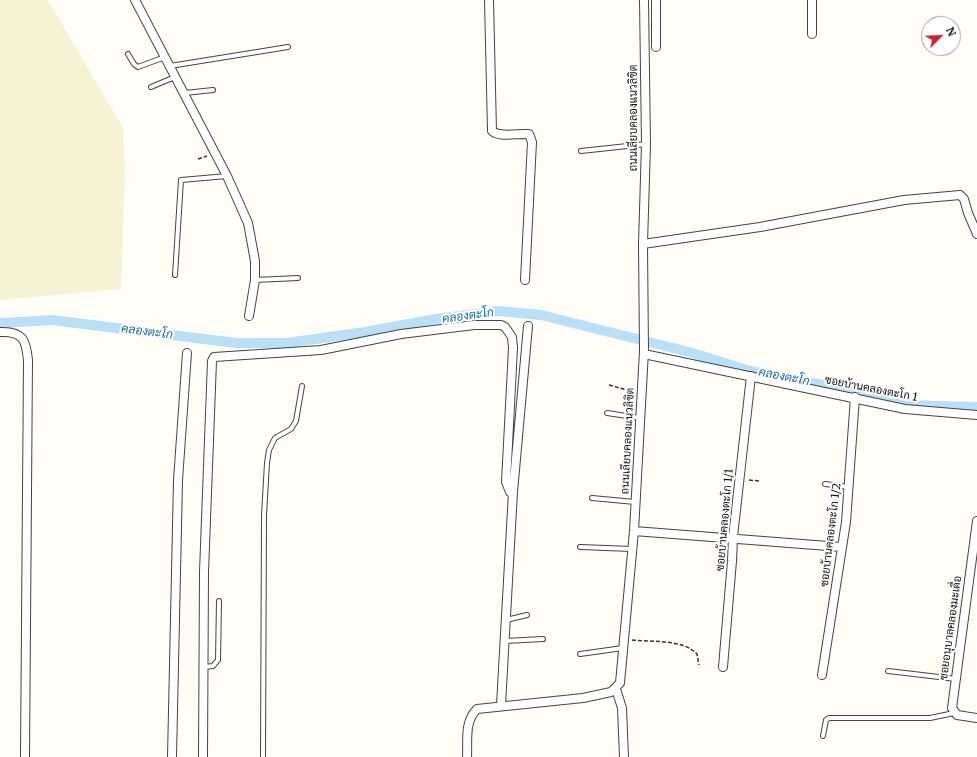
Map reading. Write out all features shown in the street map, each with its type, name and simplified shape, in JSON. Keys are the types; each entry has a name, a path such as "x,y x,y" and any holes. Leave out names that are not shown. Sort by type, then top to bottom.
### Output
{"street":[{"path":"136,0 226,176 249,229 255,261 255,280 249,316"},
{"path":"489,0 492,131 495,133 504,134 529,134 532,142 526,280"},
{"name":"ถนนเลียบคลองแนวลิขิต","path":"616,689 620,684 634,532 644,352 646,144 644,0"},
{"path":"656,0 656,47"},
{"path":"812,0 812,34"},
{"path":"644,244 760,227 904,200 960,195 964,199 977,234"},
{"path":"203,757 204,572 212,361 214,357 321,350 401,334 474,325 501,325 505,327 512,337 513,348 506,482 510,492 513,492"},
{"path":"501,705 513,492 528,326"},
{"path":"0,332 17,334 23,338 28,360 25,757"},
{"name":"ซอยบ้านคลองตะโก 1","path":"644,352 905,409 977,415"},
{"path":"172,757 178,480 187,353"},
{"name":"ซอยบ้านคลองตะโก 1/1","path":"723,666 733,537 751,376"},
{"name":"ซอยบ้านคลองตะโก 1/2","path":"822,675 841,547 848,487 854,397"},
{"name":"ซอยอนุบาลคลองมะเดื่อ","path":"954,713 952,708 977,522"},
{"path":"634,532 733,537 841,547"},
{"path":"467,757 468,723 472,714 477,709 501,705 583,698 611,692 616,689 622,708 624,757"},
{"path":"954,713 962,717 977,718"}],"lane":[{"path":"170,66 288,47"},
{"path":"128,54 134,64 138,67 165,57"},
{"path":"150,86 175,77"},
{"path":"184,94 213,90"},
{"path":"581,150 646,144"},
{"path":"175,275 181,180 226,176"},
{"path":"255,280 298,278"},
{"path":"264,757 264,522 266,463 269,450 275,438 292,429 296,421 302,386"},
{"path":"607,413 640,418"},
{"path":"825,484 848,487"},
{"path":"592,498 635,502"},
{"path":"580,547 632,550"},
{"path":"204,667 213,666 218,660 219,601"},
{"path":"506,620 527,615"},
{"path":"505,641 543,639"},
{"path":"580,654 624,648"},
{"path":"888,671 956,679"},
{"path":"823,736 826,720 829,718 930,718 954,713"}],"path":[{"path":"609,385 642,394"},
{"path":"624,639 678,644 697,654 699,665"}],"shaded area":[{"path":"0,0 48,0 123,128 125,170 121,289 0,300"}],"waterway":[{"name":"คลองตะโก","path":"0,323 52,320 236,343 287,343 365,332 436,319 498,311 541,315 689,352 750,371 849,390 908,405 977,407"}]}
